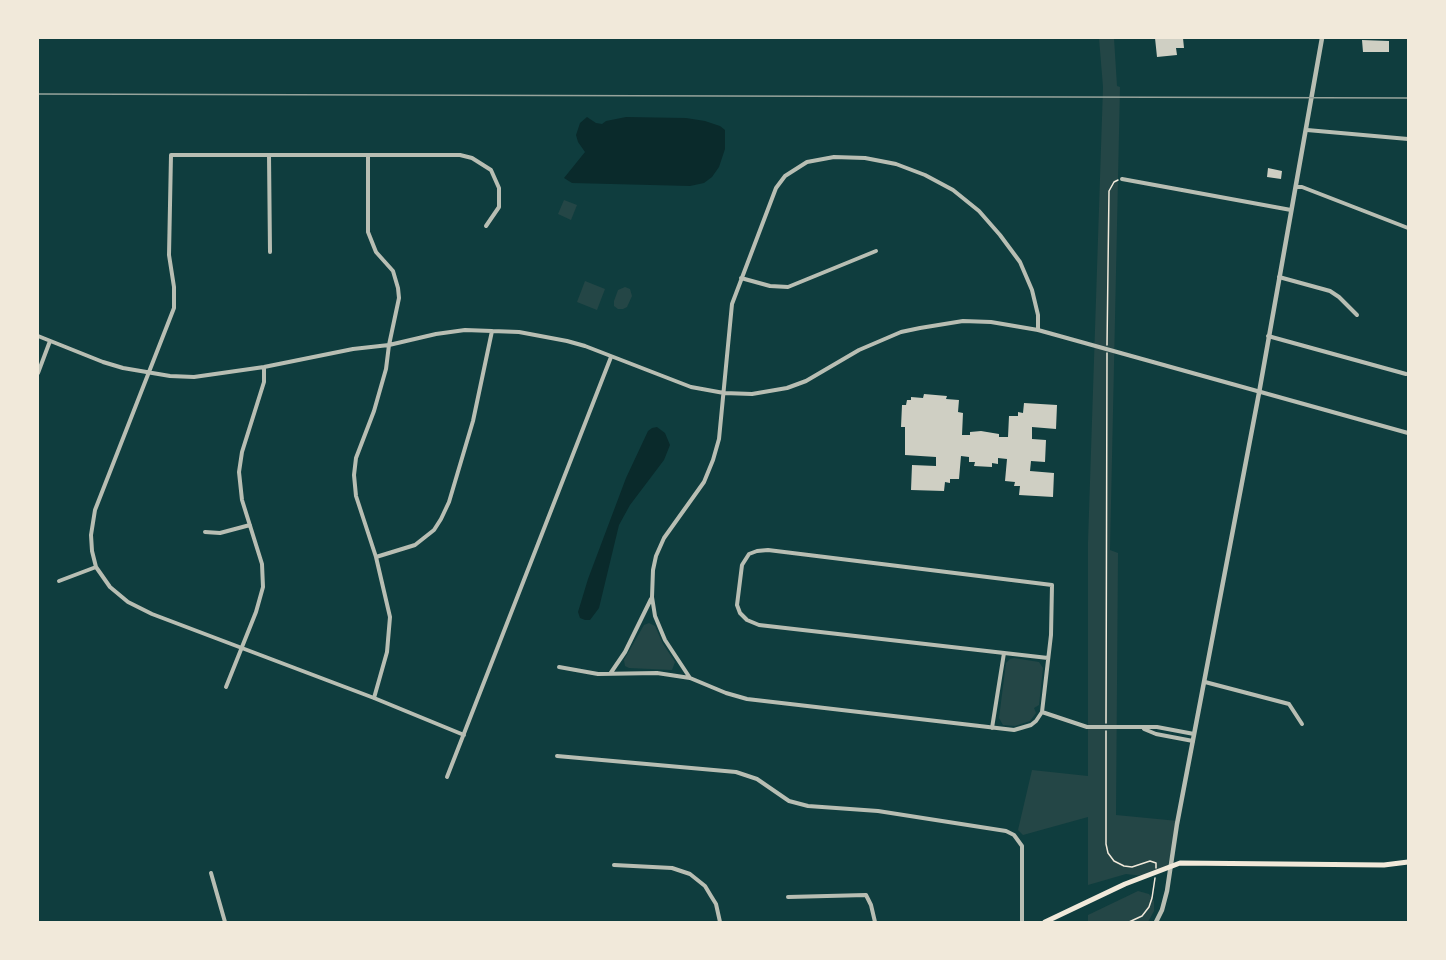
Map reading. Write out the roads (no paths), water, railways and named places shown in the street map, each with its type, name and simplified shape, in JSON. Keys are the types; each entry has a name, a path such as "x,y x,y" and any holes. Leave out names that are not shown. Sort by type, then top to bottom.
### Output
{"main road":[{"path":"1045,922 1125,884 1180,863 1384,865 1408,862"}],"street":[{"path":"1156,922 1167,891 1322,38"},
{"path":"1307,130 1408,139"},
{"path":"464,735 374,698 152,614 129,602 110,587 96,567 92,551 92,521 170,318 175,298 169,256 171,155 460,155 482,162 491,170 499,188 499,207 486,226"},
{"path":"269,155 270,252"},
{"path":"368,156 368,232 376,252 393,271 398,288 397,312 388,345 386,369 374,411 356,458 354,475 358,507 376,557 390,617 387,652 374,698"},
{"path":"690,678 665,640 655,616 652,597 654,566 664,538 704,482 712,464 719,439 732,304 776,188 785,176 807,162 834,158 865,158 896,164 925,175 953,190 980,211 1020,262 1032,290 1038,315 1038,330"},
{"path":"1122,179 1291,210"},
{"path":"1296,187 1302,187 1408,228"},
{"path":"741,278 770,286 788,287 876,252"},
{"path":"1278,277 1329,291 1340,297 1357,315"},
{"path":"38,336 103,362 149,373 195,377 388,345 436,334 465,330 519,332 569,341 691,387 724,393 752,394 787,388 832,367 858,351 901,332 963,321 991,322 1038,330 1408,433"},
{"path":"376,557 415,545 434,530 441,519 448,505 473,422 492,331"},
{"path":"1268,336 1406,374"},
{"path":"38,373 50,341"},
{"path":"447,777 611,357"},
{"path":"226,687 256,612 262,587 262,564 242,500 240,463 264,382 264,367"},
{"path":"205,532 221,533 250,525"},
{"path":"560,667 610,674 657,673 690,678 726,693 748,699 992,728 1024,729 1036,721 1042,712 1048,658 1052,585 768,550 749,554 741,570 737,597 740,613 747,620 759,625 1048,658"},
{"path":"59,581 96,567"},
{"path":"610,674 625,652 652,597"},
{"path":"992,728 1004,653"},
{"path":"1205,682 1289,704 1302,724"},
{"path":"1042,712 1077,725 1097,728 1156,727 1194,734"},
{"path":"1143,728 1156,734 1193,741"},
{"path":"557,756 736,772 757,779 789,801 808,806 878,811 1006,831 1014,835 1022,846 1022,922"},
{"path":"614,865 672,868 690,874 705,886 716,904 720,922"},
{"path":"211,873 225,922"},
{"path":"788,897 866,895 874,922"}],"railway":[{"path":"38,94 1408,98"}]}
